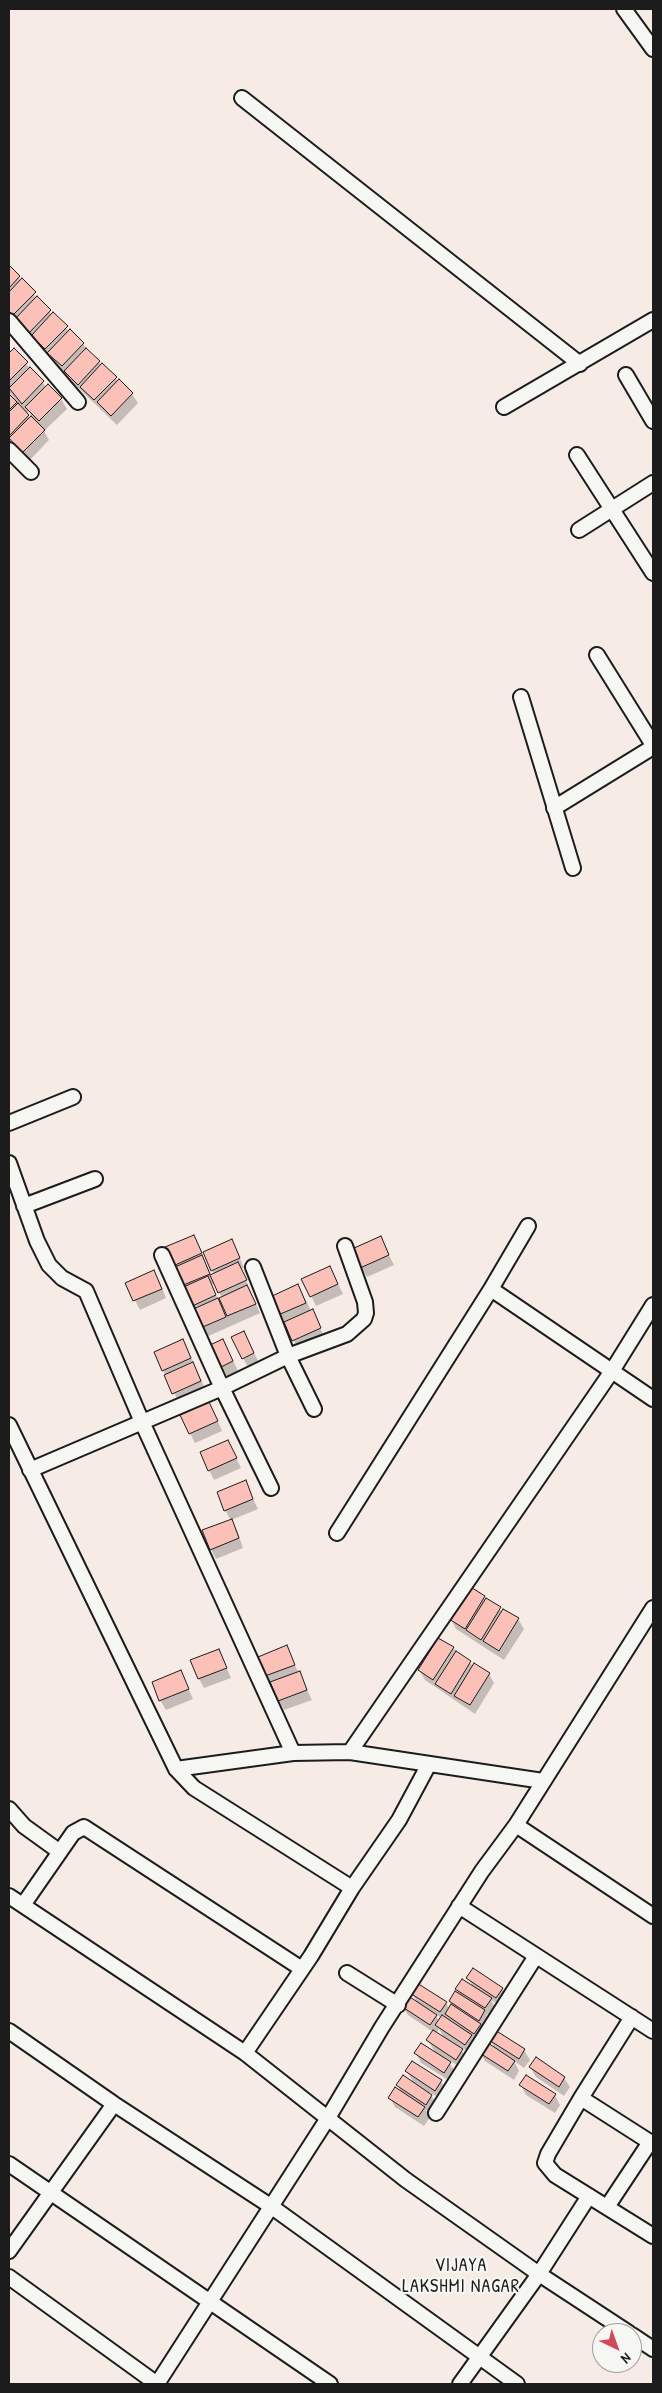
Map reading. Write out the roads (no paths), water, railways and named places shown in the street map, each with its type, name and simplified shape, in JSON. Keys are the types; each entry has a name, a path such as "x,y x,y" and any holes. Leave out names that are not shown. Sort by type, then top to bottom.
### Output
{"street":[{"path":"624,9 653,49"},
{"path":"242,98 580,364"},
{"path":"9,320 78,402"},
{"path":"504,407 653,320"},
{"path":"626,375 653,421"},
{"path":"9,450 31,472"},
{"path":"577,455 653,573"},
{"path":"580,530 653,483"},
{"path":"554,808 653,746 597,655"},
{"path":"521,697 573,868"},
{"path":"9,1123 72,1097"},
{"path":"9,1163 36,1242 49,1265 62,1278 86,1291 142,1422 293,1753"},
{"path":"24,1206 95,1178"},
{"path":"337,1533 491,1289 528,1226"},
{"path":"30,1470 222,1388 288,1356 347,1334 364,1319 365,1302 345,1246"},
{"path":"162,1255 222,1388 271,1488"},
{"path":"253,1267 288,1356 314,1409"},
{"path":"491,1289 653,1398"},
{"path":"350,1752 612,1371 653,1305"},
{"path":"9,1425 176,1769 194,1788 352,1888"},
{"path":"9,2277 157,2384 210,2300 272,2208 382,2026 398,2005 482,1870 516,1824 653,1608"},
{"path":"176,1769 293,1753 350,1752 543,1781"},
{"path":"244,2053 399,1820 429,1764"},
{"path":"9,1809 24,1826 60,1852"},
{"path":"516,1824 651,1910"},
{"path":"24,1905 73,1833 84,1827 302,1968"},
{"path":"9,1896 244,2053 406,2180 539,2274 614,2323"},
{"path":"459,1906 653,2031"},
{"path":"436,2113 536,1956"},
{"path":"347,1973 398,2005"},
{"path":"632,2017 581,2098 548,2154 545,2163 555,2175 653,2236"},
{"path":"9,2031 114,2104 272,2208 478,2358 517,2384"},
{"path":"581,2098 652,2143 607,2207"},
{"path":"9,2251 114,2104"},
{"path":"9,2164 330,2384"},
{"path":"460,2384 539,2274 589,2196"},
{"path":"642,2342 653,2349"}],"district":[{"name":"VIJAYA LAKSHMI NAGAR","path":"461,2276"}]}
